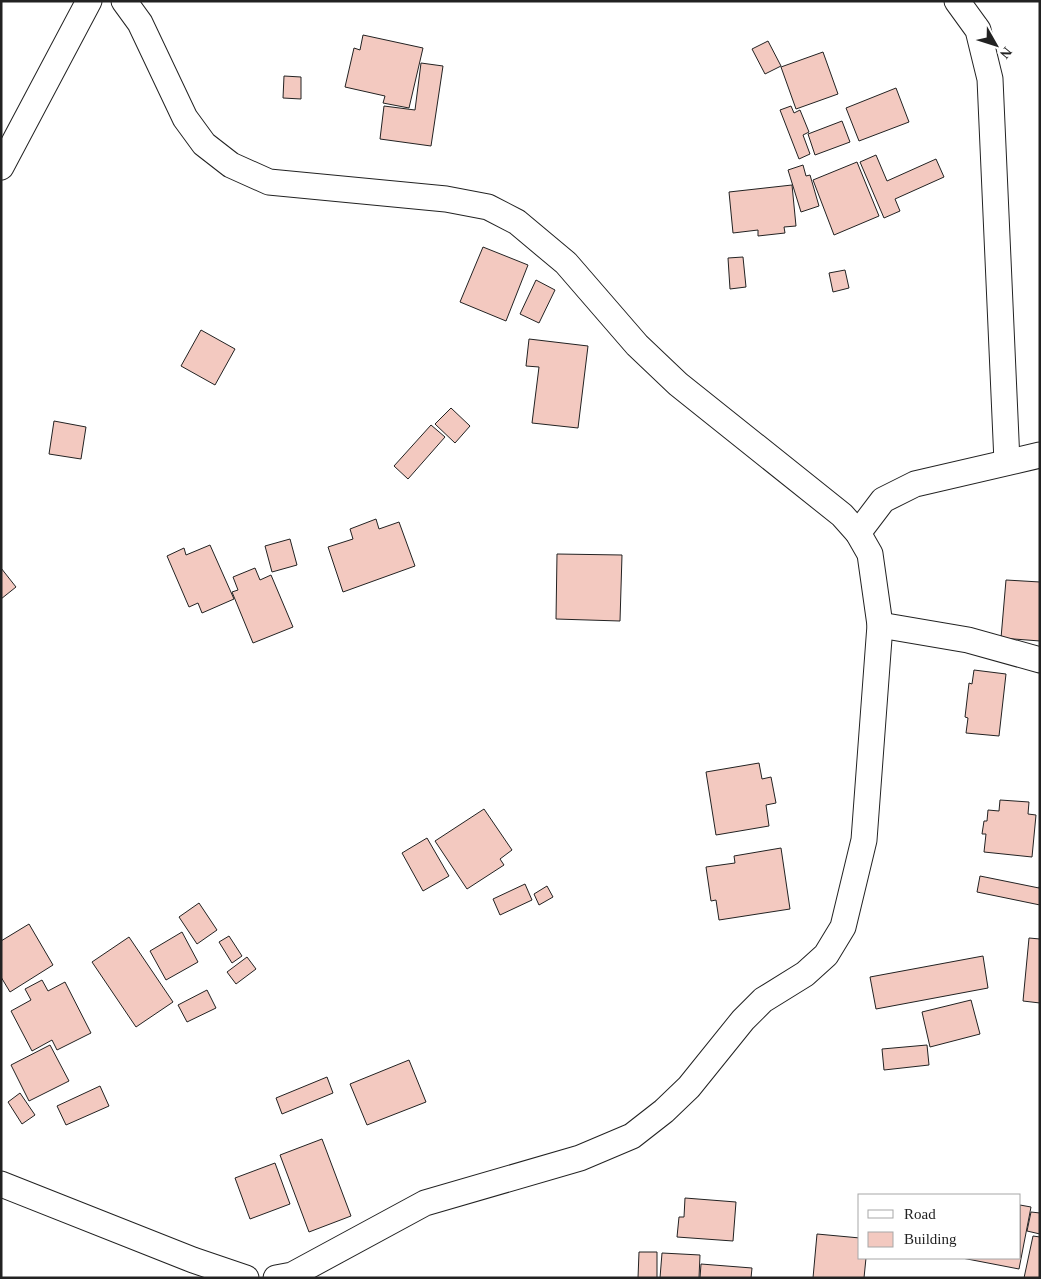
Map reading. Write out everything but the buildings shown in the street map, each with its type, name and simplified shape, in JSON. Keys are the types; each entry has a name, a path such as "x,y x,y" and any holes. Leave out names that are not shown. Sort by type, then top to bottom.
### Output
{"street":[{"path":"1,167 89,1"},
{"path":"124,1 140,23 185,118 204,144 231,165 269,182 446,199 488,207 517,222 566,263 637,345 678,384 842,515 858,533 870,554 880,625 864,840 843,927 826,955 805,974 763,1000 744,1020 689,1087 664,1111 632,1136 580,1158 425,1203 292,1275 276,1278"},
{"path":"958,1 978,30 990,80 1007,462"},
{"path":"858,533 883,500 915,484 1040,455"},
{"path":"880,625 968,640 1040,660"},
{"path":"1,1184 193,1260 246,1278"}]}
